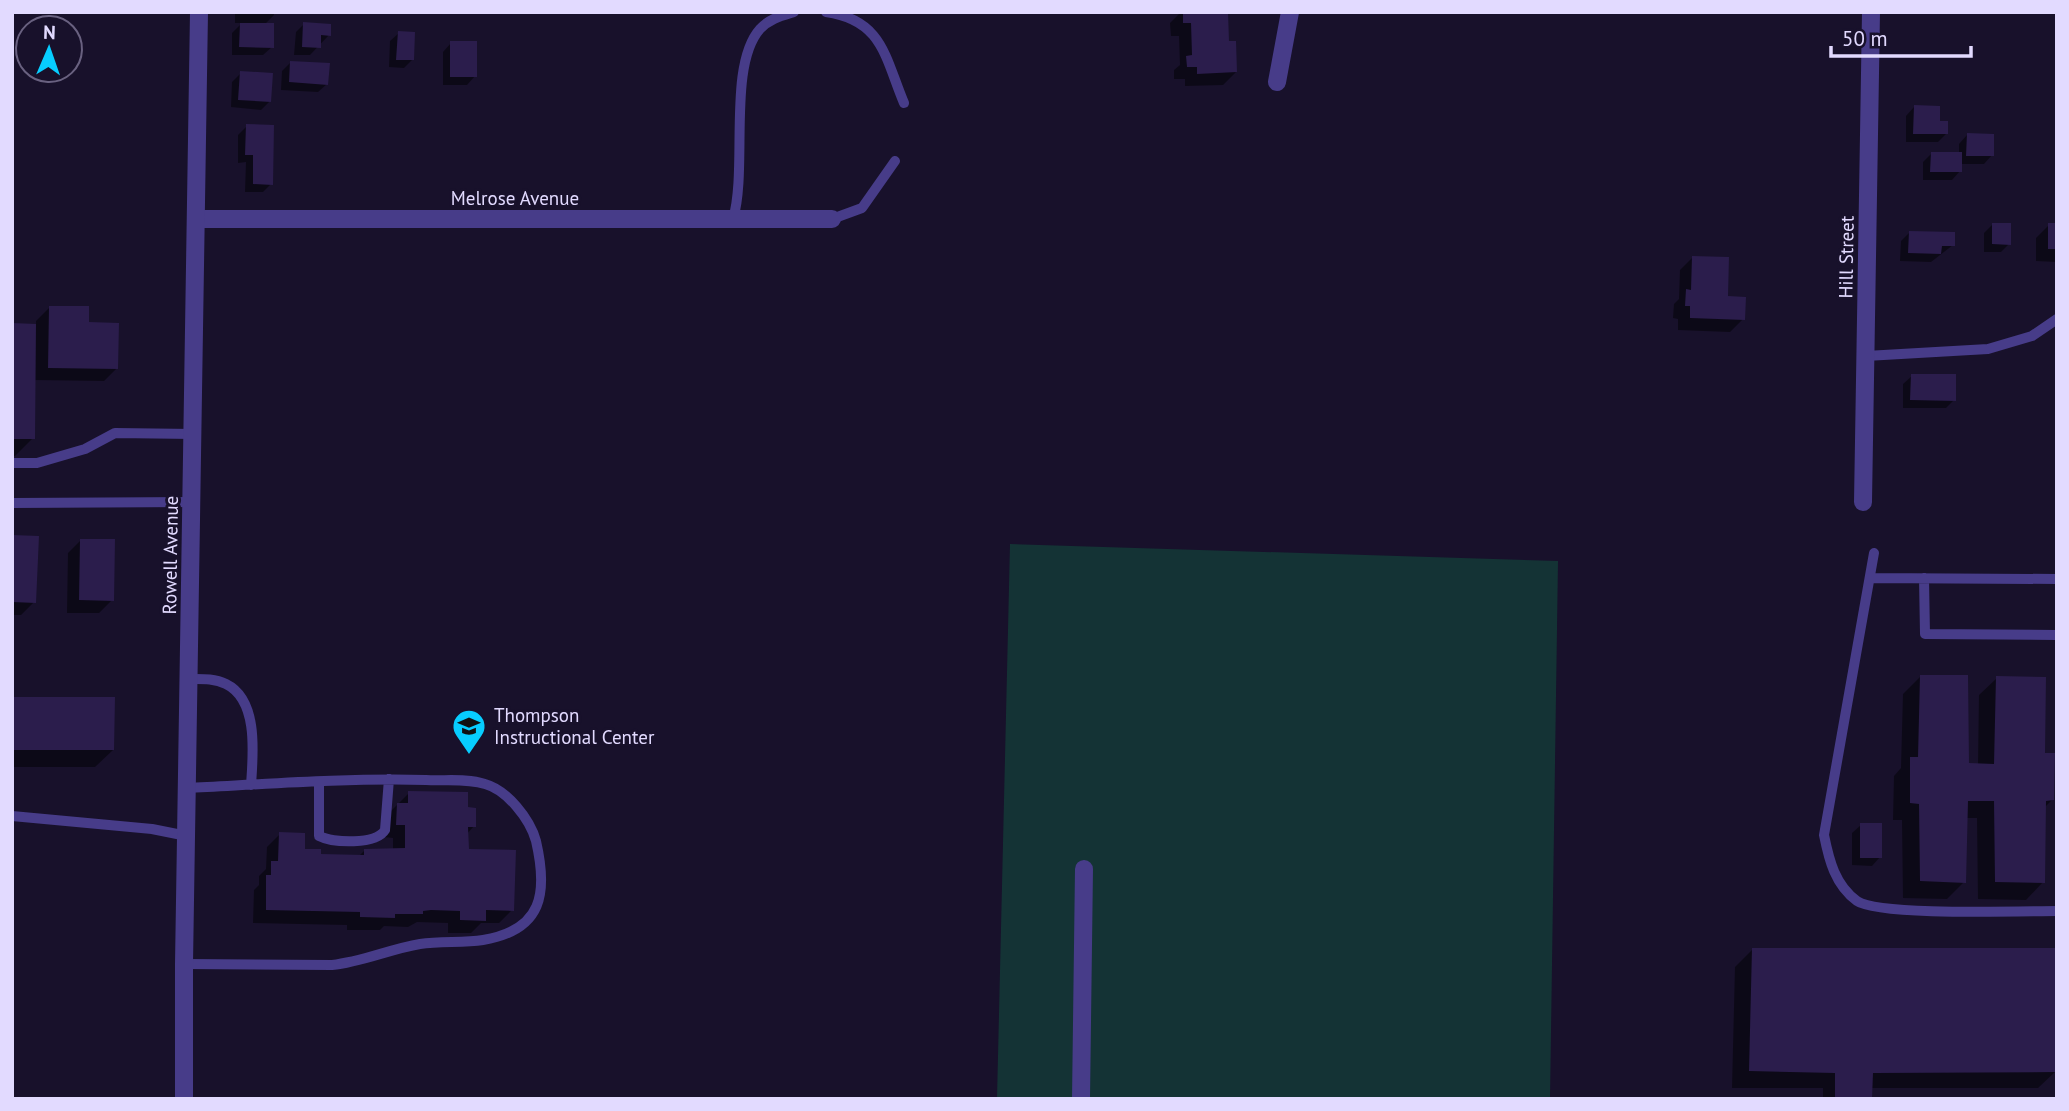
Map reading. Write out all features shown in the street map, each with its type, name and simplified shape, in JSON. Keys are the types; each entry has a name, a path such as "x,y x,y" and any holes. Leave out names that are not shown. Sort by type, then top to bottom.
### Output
{"street":[{"name":"Rowell Avenue","path":"184,1099 199,12"},
{"path":"1277,82 1290,12"},
{"name":"Hill Street","path":"1863,502 1871,12"},
{"name":"Melrose Avenue","path":"197,219 832,219"},
{"path":"1081,1099 1084,869"}],"lane":[{"path":"733,219 739,200 740,109 746,61 760,29 773,19 794,12"},
{"path":"826,12 859,21 873,33 904,103"},
{"path":"832,219 862,208 895,161"},
{"path":"1866,356 1988,349 2032,336 2057,319"},
{"path":"12,463 37,463 85,449 115,433 194,434"},
{"path":"12,503 193,502"},
{"path":"1874,553 1824,835 1830,865 1842,886 1859,902 1888,910 2057,911"},
{"path":"1870,578 2057,579"},
{"path":"1924,578 1925,634 2057,635"},
{"path":"188,679 223,683 236,690 242,699 248,712 253,746 251,785"},
{"path":"319,783 319,836 368,840 381,836 385,831 389,779"},
{"path":"184,964 345,964 410,946 484,940 509,932 529,920 541,895 539,854 530,826 504,795 492,787 476,782 389,779 187,788"},
{"path":"12,816 187,836"}],"green space":[{"path":"1010,544 1558,561 1550,1099 997,1099"}],"building":[{"path":"1183,12 1228,12 1229,41 1236,41 1237,72 1197,74 1197,67 1187,67 1186,56 1192,55 1191,23 1183,23"},
{"path":"303,22 331,24 331,36 321,35 321,48 302,47"},
{"path":"240,23 274,23 274,48 239,47"},
{"path":"398,31 415,32 414,60 396,60"},
{"path":"450,41 477,41 477,77 450,77"},
{"path":"290,61 330,63 328,85 289,82"},
{"path":"240,71 273,73 271,102 238,100"},
{"path":"1914,105 1940,106 1940,121 1948,121 1948,134 1913,134"},
{"path":"246,124 274,125 273,185 253,184 253,155 245,155"},
{"path":"1967,133 1994,134 1994,156 1966,156"},
{"path":"1931,152 1962,152 1962,172 1930,172"},
{"path":"1992,223 2011,223 2011,245 1992,244"},
{"path":"2048,223 2057,223 2057,249 2048,249"},
{"path":"1909,231 1955,232 1955,246 1942,246 1941,254 1908,253"},
{"path":"1692,256 1729,257 1728,296 1746,297 1745,320 1690,318 1690,306 1685,306 1686,289 1691,290"},
{"path":"49,306 89,306 89,322 119,323 118,369 48,368"},
{"path":"12,323 36,324 35,439 12,439"},
{"path":"1911,374 1956,374 1956,401 1910,400"},
{"path":"12,535 39,536 36,603 12,602"},
{"path":"80,539 115,539 114,601 79,600"},
{"path":"1920,675 1968,675 1969,763 1994,764 1996,676 2046,677 2045,753 2055,753 2054,800 2046,801 2045,883 1995,882 1994,801 1968,801 1966,883 1920,881 1919,804 1910,803 1910,757 1918,757"},
{"path":"12,697 115,697 114,750 12,750"},
{"path":"408,791 468,792 468,807 476,808 476,827 468,827 469,849 516,850 514,911 486,910 486,921 460,920 460,911 431,910 423,911 423,914 395,914 395,918 360,917 360,912 266,910 266,875 271,875 271,861 278,861 279,832 305,833 305,849 321,849 321,854 364,855 364,849 405,848 405,825 396,825 397,803 408,803"},
{"path":"1860,823 1882,823 1882,858 1860,858"},
{"path":"1752,948 2057,948 2057,1072 1873,1073 1872,1099 1835,1099 1835,1073 1749,1071"}],"place":[{"name":"Thompson Instructional Center","path":"469,756"}]}
